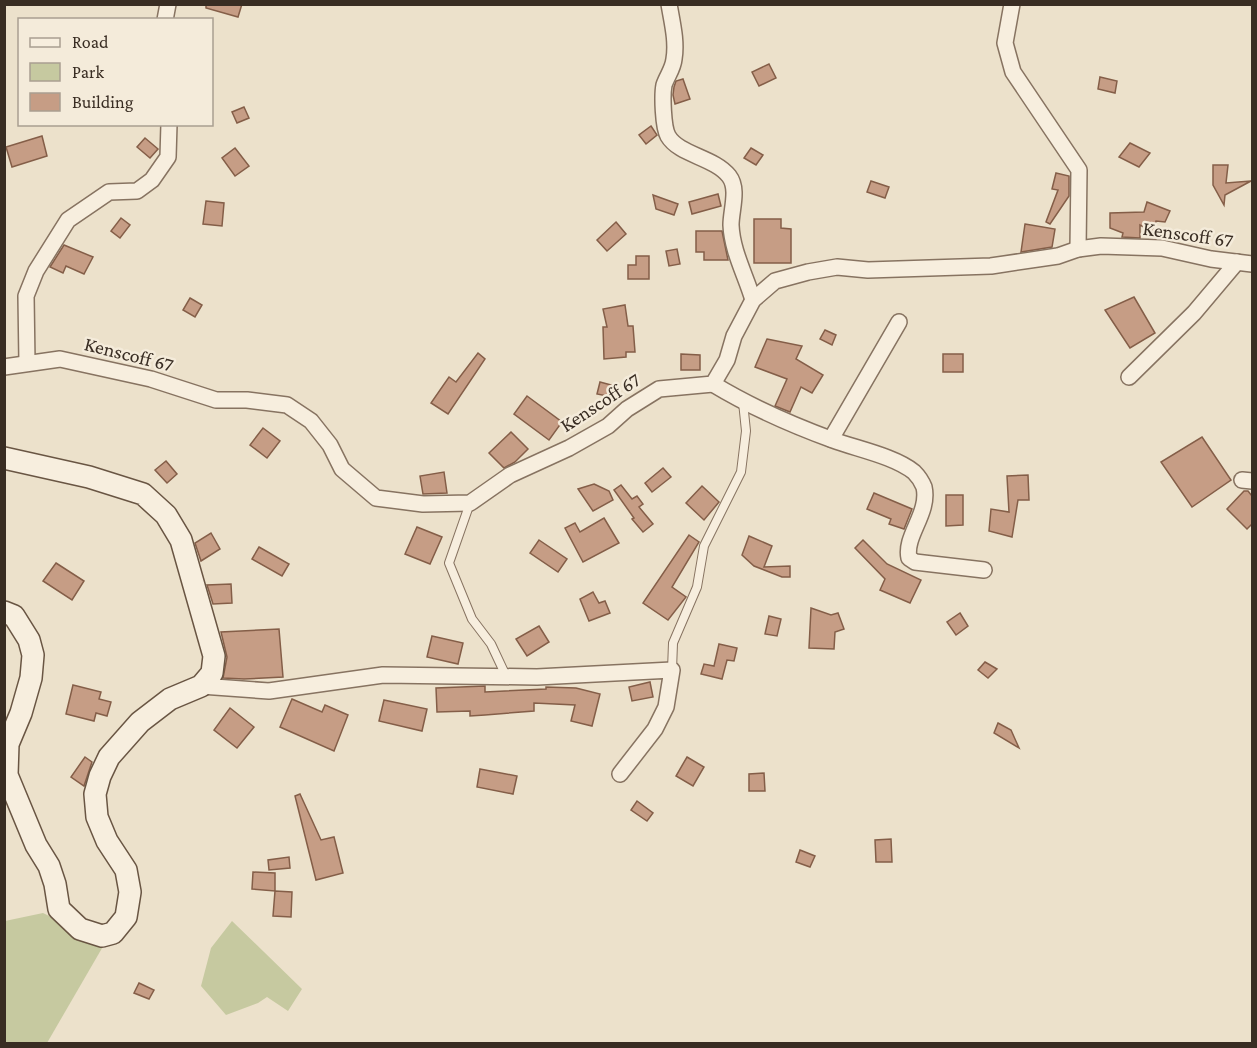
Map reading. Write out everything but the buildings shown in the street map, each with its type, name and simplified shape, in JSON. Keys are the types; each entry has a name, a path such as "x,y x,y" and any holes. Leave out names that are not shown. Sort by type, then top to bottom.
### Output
{"main road":[{"path":"4,458 89,477 143,494 166,515 181,540 214,656 212,673 201,686 170,699 140,722 109,757 104,766 95,794 97,818 107,841 126,870 130,892 126,917 113,933 102,936 80,929 59,909 49,866 33,837 7,775 8,744 31,678 33,655 29,640 14,616 4,612"}],"street":[{"path":"669,4 674,60 663,93 665,126 668,136 677,144 722,168 731,179 733,246 746,275 753,300"},
{"path":"1012,4 1005,43 1013,72 1079,170 1078,249"},
{"path":"27,363 26,296 36,271 68,220 109,192 137,191 152,180 168,157 169,126"},
{"name":"Kenscoff 67","path":"4,367 60,359 151,379 216,400 247,400 287,405 311,421 330,445 342,470 376,498 423,504 470,502 510,475 608,426 659,389 713,384 727,360 734,336 753,300 775,281 837,267 868,270 991,266 1058,256 1078,249 1101,246 1162,248 1211,259 1245,263"},
{"path":"1129,377 1245,263"},
{"path":"831,439 899,322"},
{"path":"713,384 743,402 831,439 896,462 914,473 923,484 925,494 922,512 908,550 909,558 984,570"},
{"path":"201,686 269,691 383,675 507,678 630,674 672,670 666,707 655,729 620,774"}],"lane":[{"path":"672,670 673,643 697,586 704,546 741,472 746,431 743,402"},
{"path":"470,502 449,563 472,618 491,644 507,678"}],"green space":[{"path":"43,913 105,943 47,1043 5,1044 5,921"},
{"path":"232,921 302,989 288,1011 267,997 258,1003 226,1015 201,986 211,948"}]}
